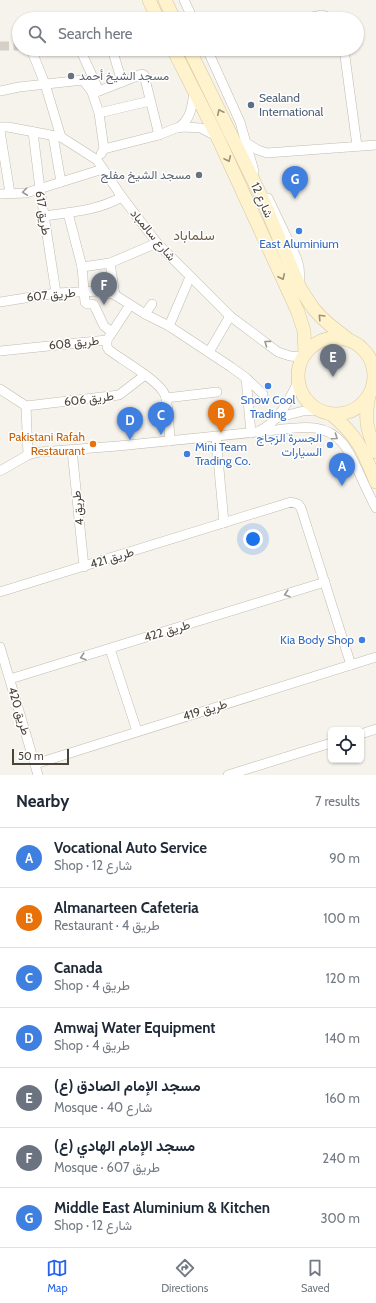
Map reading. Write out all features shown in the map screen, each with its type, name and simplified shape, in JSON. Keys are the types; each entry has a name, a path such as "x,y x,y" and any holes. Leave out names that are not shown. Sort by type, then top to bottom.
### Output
{"street":[{"path":"149,0 155,12"},
{"path":"165,0 171,12"},
{"path":"184,0 190,12"},
{"path":"36,56 45,84 57,137 61,182"},
{"path":"82,56 95,91 104,149 97,160"},
{"path":"113,56 122,82"},
{"name":"شارع 12","path":"177,56 217,136 298,312 304,331 303,355"},
{"name":"شارع 12","path":"192,56 262,198 300,288 313,308 321,317 349,340"},
{"path":"211,56 238,117 254,173 295,253 300,273 300,288"},
{"path":"345,56 357,146"},
{"path":"95,91 142,74 144,75 160,135"},
{"path":"0,91 82,80 95,91"},
{"path":"104,149 160,135 183,124 188,119 191,112 195,92"},
{"path":"99,114 150,101"},
{"name":"شارع سالمباد","path":"0,127 8,127 57,137 97,160 122,198 157,243 230,316 278,352 290,356 303,355"},
{"path":"176,128 201,128 217,136"},
{"path":"0,131 10,193"},
{"name":"طريق 617","path":"33,132 56,293"},
{"path":"246,143 267,153"},
{"path":"252,165 258,157 267,153 376,145"},
{"path":"0,194 26,193 103,169"},
{"path":"44,216 97,208 122,198"},
{"path":"68,213 82,267 85,302 87,304 93,304 109,336 107,347 109,350 145,375 162,389 166,398 170,441"},
{"path":"82,267 110,263 157,243"},
{"path":"110,263 115,295"},
{"path":"169,326 190,277"},
{"name":"طريق 607","path":"0,302 56,293 101,291 115,295 145,314 169,326 186,339 209,352 246,378 263,394"},
{"path":"145,314 152,304"},
{"name":"طريق 608","path":"0,351 109,336 130,305"},
{"path":"209,352 230,316"},
{"path":"317,410 308,402 302,393 298,382 299,367 303,355 314,345 325,339 337,337 349,340 362,348 369,356 373,367 374,378 365,417 367,428 376,452"},
{"name":"طريق 606","path":"26,406 119,395 145,375"},
{"path":"246,378 254,432"},
{"path":"254,432 268,426 276,418 288,401 298,382"},
{"path":"0,389 26,406 28,454"},
{"path":"166,398 217,392"},
{"path":"276,418 303,411 317,410 332,414 342,414 353,411 362,405 369,396"},
{"path":"332,414 351,432 359,443 376,482"},
{"path":"0,471 28,454 216,437 254,432 316,428 328,432 339,439 348,448 376,508"},
{"path":"216,437 224,522"},
{"name":"طريق 4","path":"72,450 84,567"},
{"path":"0,462 11,464"},
{"name":"طريق 421","path":"0,592 291,502 298,504 301,508 324,582"},
{"path":"324,582 351,665"},
{"name":"طريق 422","path":"10,680 324,582"},
{"name":"طريق 420","path":"0,647 38,775"},
{"path":"110,649 137,731"},
{"name":"طريق 419","path":"35,764 376,657"},
{"path":"364,733 376,729"},
{"path":"228,775 328,744"}],"tunnel":[{"path":"0,46 12,46"}],"place":[{"name":"مسجد الشيخ أحمد","path":"71,76"},
{"name":"Sealand International","path":"251,105"},
{"name":"مسجد الشيخ مفلح","path":"199,175"},
{"name":"Middle East Aluminium & Kitchen","path":"295,199"},
{"name":"East Aluminium","path":"299,231"},
{"name":"مسجد الإمام الهادي (ع)","path":"104,305"},
{"name":"مسجد الإمام الصادق (ع)","path":"333,377"},
{"name":"Snow Cool Trading","path":"268,386"},
{"name":"Almanarteen Cafeteria","path":"221,433"},
{"name":"Canada","path":"161,435"},
{"name":"Amwaj Water Equipment","path":"130,440"},
{"name":"Pakistani Rafah Restaurant","path":"93,444"},
{"name":"الجسرة الزجاج السيارات","path":"330,445"},
{"name":"Mini Team Trading Co.","path":"187,454"},
{"name":"Vocational Auto Service","path":"342,486"},
{"name":"Kia Body Shop","path":"362,640"}],"district":[{"name":"سلماباد","path":"194,235"}]}
